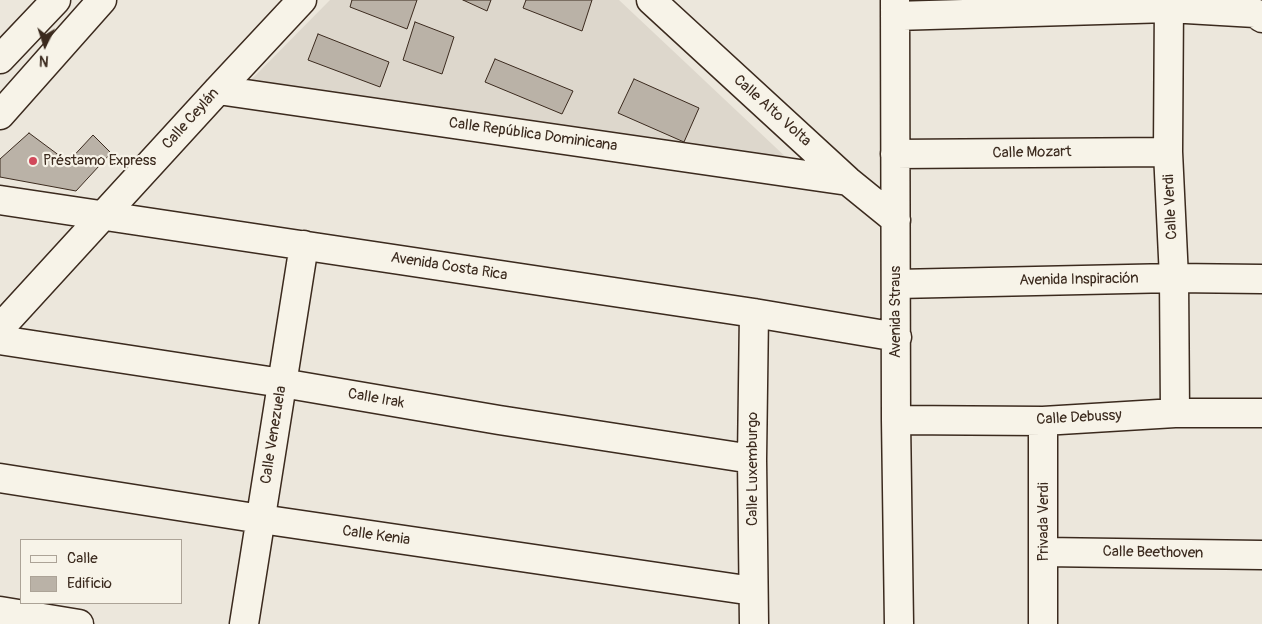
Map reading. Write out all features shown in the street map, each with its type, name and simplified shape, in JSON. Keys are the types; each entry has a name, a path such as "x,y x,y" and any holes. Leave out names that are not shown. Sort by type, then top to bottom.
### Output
{"street":[{"path":"0,59 56,0"},
{"path":"0,115 102,0"},
{"name":"Calle Ceylán","path":"0,328 302,0"},
{"name":"Calle Alto Volta","path":"651,0 848,181 896,220"},
{"path":"895,8 1168,4 1255,13 1262,18"},
{"name":"Calle Verdi","path":"1168,4 1168,152 1174,278 1175,414"},
{"name":"Avenida Straus","path":"895,8 896,420 899,624"},
{"name":"Calle República Dominicana","path":"218,90 848,181"},
{"name":"Calle Mozart","path":"895,154 1168,152"},
{"name":"Avenida Costa Rica","path":"0,200 754,313 897,337"},
{"name":"Calle Venezuela","path":"244,624 304,245"},
{"name":"Avenida Inspiración","path":"897,284 1174,278 1262,279"},
{"name":"Calle Luxemburgo","path":"754,313 752,459 754,624"},
{"name":"Calle Irak","path":"0,340 282,383 499,420 752,459"},
{"name":"Calle Debussy","path":"896,420 1043,421 1175,414 1262,413"},
{"name":"Privada Verdi","path":"1043,421 1044,624"},
{"name":"Calle Kenia","path":"0,478 261,519 753,591"},
{"name":"Calle Beethoven","path":"1044,552 1262,555"},
{"path":"0,611 79,624"}],"shaded area":[{"path":"330,0 619,0 790,161 244,87"}],"building":[{"path":"352,0 417,0 407,29 350,7"},
{"path":"463,0 491,0 487,11"},
{"path":"526,0 592,0 582,31 523,8"},
{"path":"415,22 454,37 442,74 403,60"},
{"path":"318,34 389,62 380,87 308,60"},
{"path":"495,59 573,91 562,114 485,82"},
{"path":"634,79 699,108 684,142 618,113"},
{"name":"Préstamo Express","path":"29,133 68,162 93,135 111,153 76,191 0,177 0,159"}],"place":[{"name":"Préstamo Express","path":"33,161"}]}
